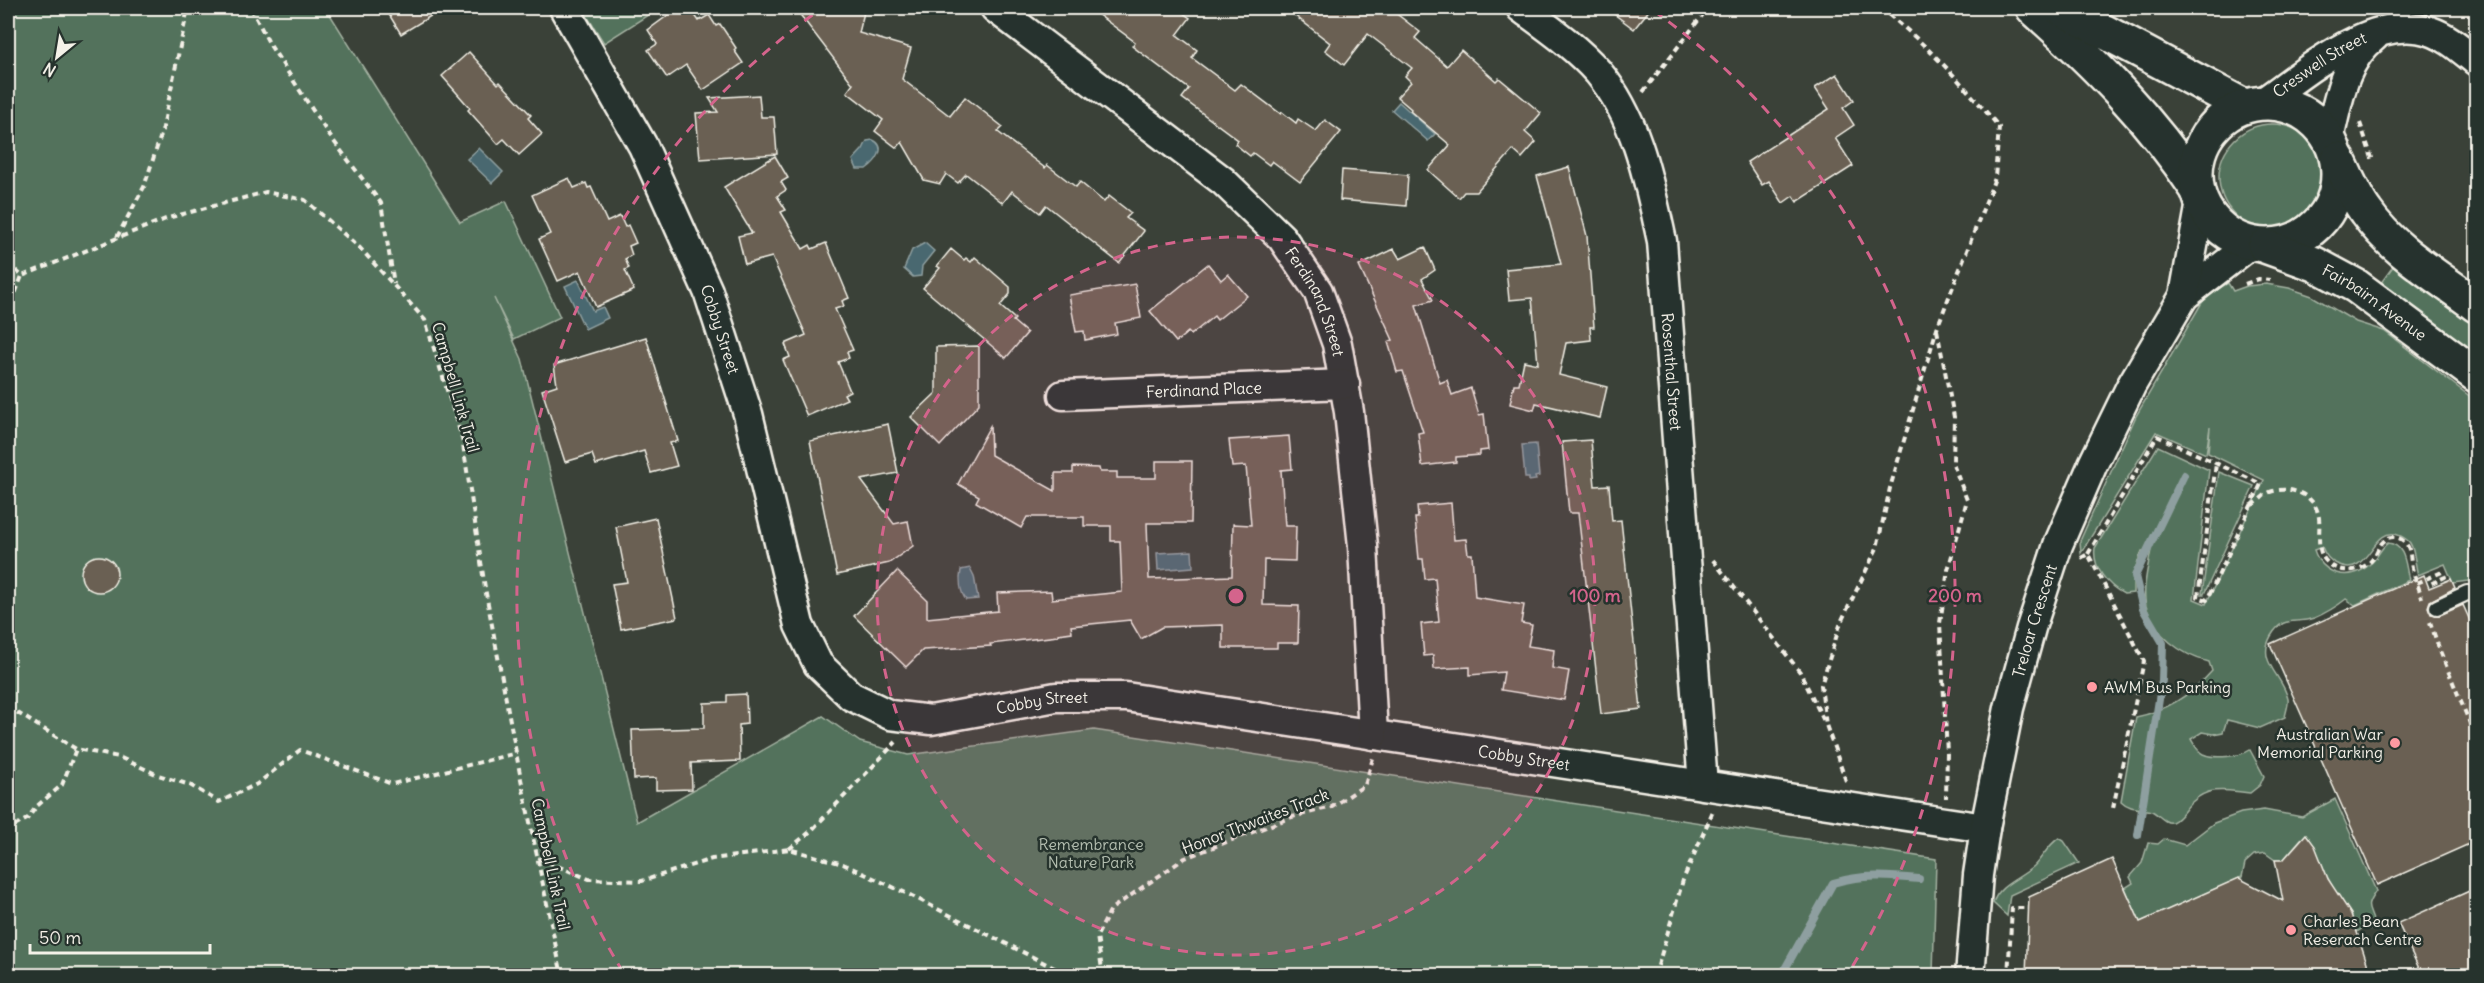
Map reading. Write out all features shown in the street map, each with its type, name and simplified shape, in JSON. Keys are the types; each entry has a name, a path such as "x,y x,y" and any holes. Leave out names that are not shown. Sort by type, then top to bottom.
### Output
{"main road":[{"path":"2033,8 2105,74 2148,122 2199,195 2212,220 2224,231 2258,245 2285,243 2300,238 2317,226 2326,216 2337,192 2339,172 2333,148"},
{"path":"2060,8 2253,104 2289,106 2302,112 2317,123 2333,148 2358,199 2379,229 2476,305"},
{"path":"2199,195 2197,161 2206,135 2225,115 2253,104"},
{"name":"Fairbairn Avenue","path":"2258,245 2314,264 2356,286 2476,375"}],"street":[{"name":"Cobby Street","path":"564,8 643,146 708,291 748,414 799,625 818,664 850,696 890,715 930,720 1056,697 1126,697 1373,735 1708,797 1854,808 1984,828"},
{"name":"Ferdinand Street","path":"995,8 1223,181 1282,238 1318,291 1337,344 1345,384 1363,546 1373,735"},
{"name":"Rosenthal Street","path":"1521,8 1559,37 1598,72 1625,114 1645,164 1662,241 1708,797"},
{"name":"Creswell Street","path":"2253,104 2339,48 2362,38 2407,28 2431,31 2476,61"},
{"name":"Creswell Street","path":"2333,148 2340,90 2351,63 2378,34"},
{"name":"Treloar Crescent","path":"1970,975 1984,828 2009,708 2044,584 2093,464 2131,386 2184,296 2199,195"},
{"name":"Treloar Crescent","path":"2184,296 2258,245"},
{"name":"Ferdinand Place","path":"1063,395 1345,384"}],"lane":[{"path":"2432,610 2467,593 2476,594"}],"path":[{"path":"117,237 144,187 162,132 188,8"},
{"path":"251,8 270,45 329,135 381,203 394,286"},
{"path":"1639,98 1708,8"},
{"path":"1826,725 1821,684 1841,622 1877,548 1893,477 1937,328 1995,178 1999,127 1967,89 1904,26 1880,8"},
{"path":"2359,115 2376,170"},
{"name":"Campbell Link Trail","path":"22,276 168,218 266,192 305,200 360,248 425,320 462,438 485,588 562,975"},
{"path":"8,263 22,276 8,312"},
{"path":"2243,285 2259,279 2271,280"},
{"path":"1937,328 1954,417 1953,464 1967,500 1948,570 1940,623 1947,753 1946,822"},
{"path":"2079,560 2088,554 2157,435 2261,484 2207,600 2198,597 2216,464"},
{"path":"2251,506 2264,495 2280,489 2290,489 2308,497 2317,510 2322,558 2337,569 2362,568 2371,561 2384,541 2397,537 2407,545 2424,602"},
{"path":"2088,554 2144,662 2113,808"},
{"path":"1711,556 1800,672 1826,725 1854,808"},
{"path":"2417,583 2442,572 2445,577 2430,584"},
{"path":"2432,610 2439,651 2476,738"},
{"path":"8,707 76,749 119,757 158,775 190,785 219,802 257,784 300,750 392,784 517,753"},
{"path":"789,849 811,831 903,735"},
{"name":"Honor Thwaites Track","path":"1103,975 1097,936 1111,909 1185,858 1292,817 1332,807 1365,785 1374,757 1373,735"},
{"path":"8,834 13,827 27,819 37,806 62,784 76,749"},
{"path":"1655,975 1674,918 1708,797 1724,810"},
{"path":"537,858 589,879 642,881 712,859 789,849 843,864 910,894 1070,975"},
{"path":"2008,975 2012,908 2029,908"}],"green space":[{"name":"Remembrance Nature Park","path":"8,8 326,8 460,222 506,201 560,317 514,339 494,298 522,359 637,822 823,716 860,742 908,755 1094,730 1936,859 1933,975 8,975"},
{"path":"582,8 659,8 604,43"},
{"path":"2272,124 2292,128 2309,140 2321,157 2325,177 2321,197 2309,214 2292,226 2272,230 2252,226 2235,214 2223,197 2219,177 2223,157 2235,140 2252,128"},
{"path":"2397,261 2476,321 2476,357 2380,284"},
{"path":"2228,283 2233,291 2247,286 2266,284 2289,288 2312,296 2356,322 2384,331 2476,401 2476,580 2453,583 2445,564 2418,575 2412,546 2398,535 2389,534 2382,538 2357,565 2348,567 2332,561 2322,547 2314,550 2323,565 2338,574 2346,575 2362,570 2373,562 2388,543 2402,552 2409,580 2355,605 2346,599 2331,610 2314,618 2285,622 2276,629 2267,645 2267,653 2268,661 2288,699 2285,717 2260,728 2227,720 2223,732 2213,734 2202,732 2191,739 2199,751 2208,756 2234,756 2250,750 2264,776 2260,785 2250,793 2220,790 2206,793 2192,802 2178,818 2169,822 2152,811 2132,807 2121,801 2136,717 2158,711 2178,700 2212,671 2209,662 2179,649 2155,626 2146,606 2145,592 2151,550 2142,551 2133,574 2133,593 2124,594 2102,575 2096,562 2095,548 2158,446 2209,470 2194,599 2206,604 2264,480 2208,453 2210,427 2206,454 2156,432 2081,553 2080,541 2136,416 2201,304 2209,294"},
{"path":"2219,472 2254,486 2204,594 2202,594"},
{"path":"2335,799 2376,891 2369,905 2374,924 2370,929 2363,928 2357,932 2316,852 2305,838 2301,839 2283,860 2275,860 2265,853 2254,855 2245,863 2242,877 2140,922 2125,888 2133,883 2130,877 2142,863 2148,843 2158,844 2164,839 2185,845 2214,823 2241,813 2264,810 2302,817"},
{"path":"2059,838 2064,841 2079,863 2010,895 2007,916 1993,903 1996,896 2005,886 2034,866"}],"water":[{"path":"1399,102 1435,134 1428,141 1392,110"},
{"path":"873,140 880,146 879,154 866,169 857,169 853,160 867,141"},
{"path":"479,148 503,172 492,183 467,159"},
{"path":"925,243 934,251 922,266 921,276 913,277 904,269 912,250"},
{"path":"578,280 593,311 603,307 608,318 585,329 565,286"},
{"path":"1536,444 1539,476 1535,477 1536,480 1529,481 1529,478 1525,478 1522,445"},
{"path":"1192,551 1193,567 1158,570 1157,553"},
{"path":"970,568 974,576 978,599 966,600 961,590 960,574 961,570"}],"building":[{"path":"385,8 444,8 401,34"},
{"path":"678,8 690,8 699,21 709,15 716,26 720,24 743,63 703,90 686,65 667,78 648,50 657,44 648,30"},
{"path":"795,8 865,8 859,33 911,48 902,79 950,116 965,97 1003,127 998,132 1045,168 1047,165 1076,187 1080,182 1104,202 1109,196 1131,213 1126,218 1144,231 1119,263 1046,205 1040,213 1012,191 1003,203 966,174 958,183 946,174 940,184 924,180 902,142 897,148 875,131 883,120 847,92 853,84"},
{"path":"1089,8 1176,8 1190,18 1177,35 1197,50 1192,58 1235,90 1241,84 1296,123 1298,119 1316,131 1325,120 1341,132 1300,182 1272,161 1269,165 1253,153 1250,156 1235,144 1238,140 1182,98 1189,89 1132,46 1135,42"},
{"path":"1285,8 1389,8 1420,32 1415,38 1447,66 1461,50 1496,81 1499,78 1541,113 1525,132 1536,142 1522,158 1513,150 1476,192 1464,192 1459,198 1428,170 1450,145 1397,97 1411,82 1405,76 1412,68 1368,34 1344,65 1325,50 1330,43"},
{"path":"1606,8 1651,8 1634,29"},
{"path":"469,52 531,115 528,118 542,134 519,155 504,139 498,144 442,76"},
{"path":"1837,74 1854,100 1843,108 1854,125 1835,138 1853,166 1797,202 1793,196 1783,203 1769,181 1762,185 1747,162 1829,109 1815,88"},
{"path":"759,95 761,117 774,117 777,154 700,159 696,113 718,112 709,98"},
{"path":"775,156 788,178 781,182 786,190 777,196 786,210 781,212 803,249 810,245 812,249 826,243 849,298 842,301 844,306 835,309 853,350 847,352 849,358 838,362 850,391 844,394 847,399 807,416 783,360 790,357 785,344 806,335 772,257 745,264 738,236 752,233 724,187"},
{"path":"1569,167 1587,236 1594,327 1590,327 1591,340 1566,343 1559,375 1607,387 1600,418 1536,403 1534,410 1510,404 1514,384 1519,384 1524,361 1538,364 1532,298 1509,300 1506,269 1561,264 1537,176"},
{"path":"1342,170 1408,175 1406,206 1340,200"},
{"path":"569,178 574,188 586,183 588,188 591,187 607,222 620,216 625,227 628,225 636,243 629,246 632,255 625,259 629,268 625,270 634,290 596,307 580,271 558,281 539,239 550,234 532,195"},
{"path":"1425,247 1435,270 1422,279 1433,300 1416,305 1440,383 1447,380 1452,395 1471,388 1479,415 1484,414 1488,450 1480,451 1480,455 1456,457 1456,462 1422,466 1418,433 1423,432 1403,371 1397,372 1388,342 1393,340 1359,266 1394,249 1400,259"},
{"path":"951,249 964,260 966,258 971,262 975,257 1010,287 1010,294 1000,306 1027,333 1006,358 923,288 940,268 937,266"},
{"path":"1208,264 1221,280 1228,274 1247,296 1217,320 1214,316 1191,335 1188,332 1176,342 1150,311"},
{"path":"1135,284 1141,318 1115,323 1117,334 1085,340 1084,331 1076,332 1069,295"},
{"path":"646,337 678,441 670,443 677,466 651,473 644,451 596,465 592,454 565,462 542,390 557,385 554,365"},
{"path":"979,346 979,404 940,446 911,417 936,393 936,347"},
{"path":"888,424 898,473 861,480 894,524 908,521 913,546 889,563 837,575 810,441"},
{"path":"990,426 991,455 1055,491 1055,473 1073,473 1073,467 1099,468 1100,472 1117,472 1117,478 1156,478 1156,461 1192,461 1191,523 1147,523 1149,579 1232,576 1233,524 1251,525 1246,466 1232,467 1229,440 1289,436 1292,469 1281,470 1285,526 1296,526 1295,561 1264,560 1263,605 1299,606 1298,643 1277,643 1277,648 1223,648 1223,625 1162,627 1141,639 1130,620 1071,626 1072,632 1058,634 1058,636 990,644 991,646 923,650 906,667 854,616 897,571 927,600 927,618 998,611 997,593 1051,591 1052,599 1122,592 1120,541 1111,541 1111,526 1084,526 1084,517 1027,517 1021,528 976,502 979,496 958,484"},
{"path":"1591,440 1595,486 1609,485 1612,521 1621,520 1641,709 1601,714 1578,513 1569,513 1562,442"},
{"path":"1451,503 1454,540 1466,539 1468,554 1472,554 1475,597 1524,605 1521,623 1532,625 1528,646 1554,650 1552,668 1569,671 1564,700 1501,690 1504,672 1470,675 1470,667 1434,669 1433,655 1424,656 1421,624 1439,622 1435,578 1425,579 1423,559 1419,559 1415,518 1418,518 1417,506"},
{"path":"656,518 677,618 621,629 612,584 627,582 616,527"},
{"path":"99,556 112,561 117,574 112,587 99,592 86,587 81,574 86,561"},
{"name":"Australian War Memorial Parking","path":"2424,575 2429,588 2451,579 2455,588 2430,601 2428,607 2431,614 2440,615 2463,605 2476,634 2476,841 2377,885 2270,644"},
{"path":"746,694 747,724 739,725 740,761 691,763 692,789 656,790 656,778 634,779 632,730 704,728 704,703 727,702 727,695"},
{"path":"2306,834 2315,846 2328,879 2351,914 2371,975 2026,975 2029,897 2112,859 2140,922 2239,878 2283,901 2275,860 2283,860"},
{"path":"2476,888 2476,966 2455,975 2422,975 2398,923"}],"waterway":[{"path":"2138,835 2162,680 2163,643 2143,609 2135,576 2184,475"},
{"path":"1781,976 1833,883 1865,877 1919,879"}],"place":[{"name":"AWM Bus Parking","path":"2092,687"},
{"name":"Australian War Memorial Parking","path":"2395,743"},
{"name":"Charles Bean Reserach Centre","path":"2291,930"}]}
